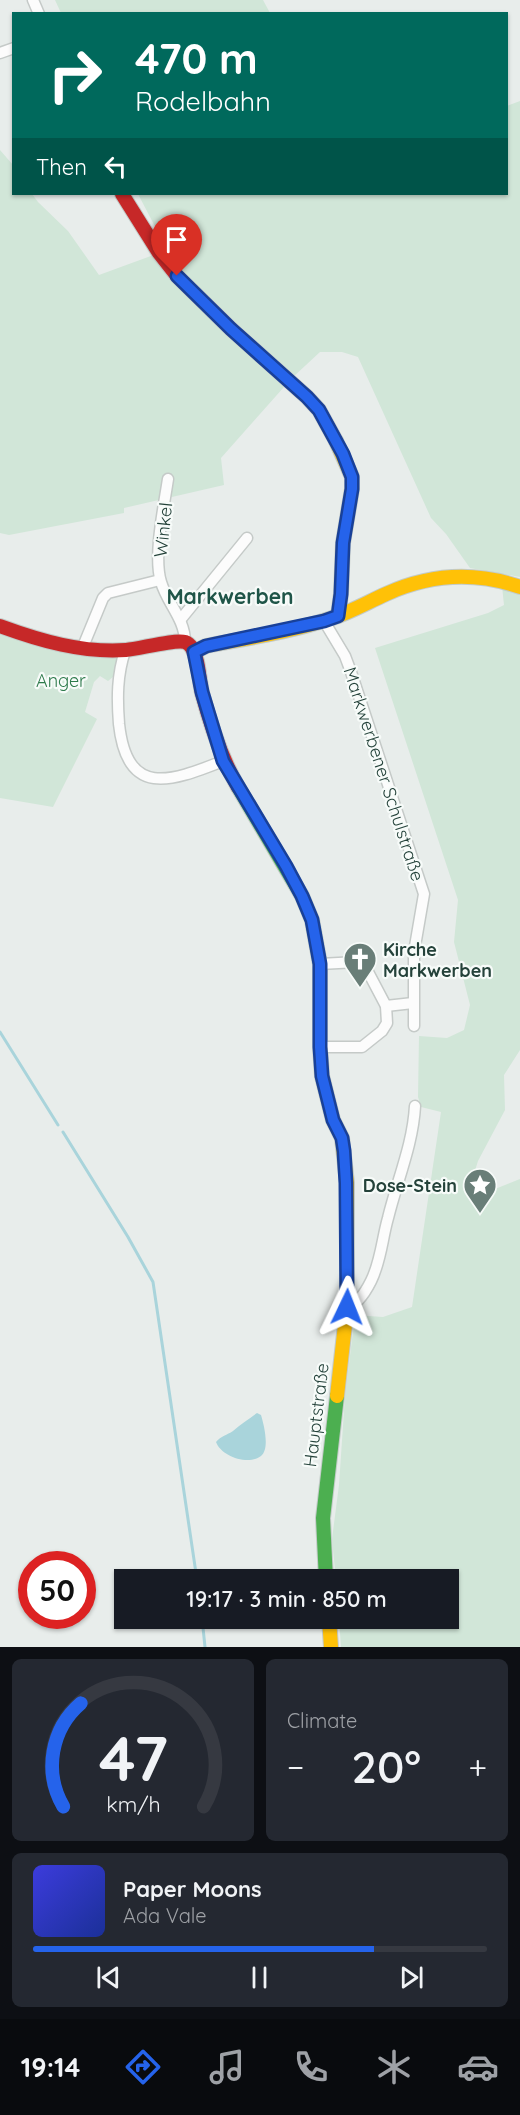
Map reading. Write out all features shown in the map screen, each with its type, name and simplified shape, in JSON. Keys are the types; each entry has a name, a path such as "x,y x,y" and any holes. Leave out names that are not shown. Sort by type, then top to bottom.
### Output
{"main road":[{"path":"123,195 159,253 177,276 231,329 307,397 319,410 343,454 352,477 352,489 343,543 338,616"},
{"path":"0,626 51,643 82,649 124,651 206,646 324,621 418,581 457,575 495,578 520,587"},
{"name":"Hauptstraße","path":"189,647 223,761 302,896 312,920 320,964 322,1076 333,1120 342,1138 346,1183 347,1307 323,1518 325,1569"},
{"path":"330,1629 331,1647"}],"street":[{"name":"Winkel","path":"168,479 160,544 160,580 166,596 181,620 189,647"},
{"path":"181,620 247,538"},
{"name":"Winkel","path":"82,649 103,598 108,593 160,580"},
{"name":"Markwerbener Schulstraße","path":"324,621 345,656 424,894 414,952 414,1026"},
{"path":"124,651 118,679 118,715 125,756 134,770 159,778 177,778 223,761"},
{"path":"320,964 357,962 366,968 386,1006 387,1023 386,1027 362,1047 320,1047"},
{"path":"386,1006 413,1003"},
{"path":"347,1307 358,1301 371,1282 379,1260 413,1129 415,1106"}],"green space":[{"path":"55,0 263,0 269,12 61,12"},
{"path":"520,101 520,577 470,568 446,534 431,518 358,357 342,352 320,352 292,378 221,458 224,485 124,508 124,513 9,535 0,533 0,150 12,164 12,195 33,195 68,231 99,275 159,253 161,238 139,195 508,195 508,106"},
{"path":"502,586 520,593 520,1050 504,1075 505,1110 478,1161 469,1190 495,1189 520,1179 520,1647 341,1647 340,1629 459,1629 459,1569 335,1569 332,1539 355,1315 383,1317 412,1307 441,1112 421,1107 418,1097 419,1036 447,1038 464,1030 470,1005 454,942 458,900 375,648 488,613 504,605"},
{"name":"Anger","path":"0,633 82,655 117,657 114,676 108,681 100,676 94,682 85,712 97,719 53,807 0,798"}],"water":[{"path":"257,1413 261,1415 264,1425 266,1437 264,1453 256,1459 242,1460 223,1452 216,1442"}],"waterway":[{"path":"0,1032 58,1125"},
{"path":"63,1132 153,1282 195,1569"},
{"path":"203,1629 205,1647"}],"traffic: fast":[{"path":"238,787 302,896 312,920 320,964 320,1046"},
{"path":"325,1569 323,1518 337,1396"}],"traffic: slow":[{"path":"336,441 352,477 343,543 338,616"},
{"path":"194,652 206,646 317,623 419,582 469,577 520,587"},
{"path":"320,1046 322,1076 333,1120 342,1138 347,1183 347,1307 337,1396"},
{"path":"330,1629 331,1647"}],"traffic: jam":[{"path":"123,195 159,253 177,276 231,329 307,397 319,410 336,441"},
{"path":"0,626 46,641 94,650 126,650 180,641 188,644 196,658 202,693 213,730 238,787"}],"place":[{"name":"Kirche Markwerben","path":"360,988"},
{"name":"Dose-Stein","path":"480,1214"}],"district":[{"name":"Markwerben","path":"230,596"}],"route":[{"path":"177,276 319,410 343,454 352,477 343,543 338,616 206,646 194,652 202,692 223,761 286,866 312,920 320,964 322,1076 333,1120 342,1138 344,1151 347,1307"}]}
